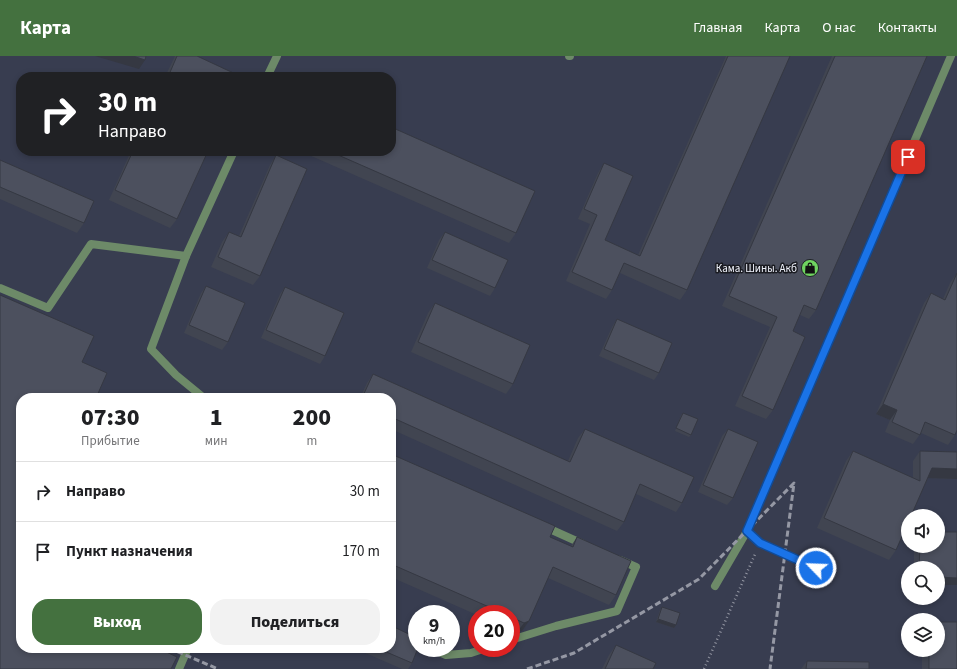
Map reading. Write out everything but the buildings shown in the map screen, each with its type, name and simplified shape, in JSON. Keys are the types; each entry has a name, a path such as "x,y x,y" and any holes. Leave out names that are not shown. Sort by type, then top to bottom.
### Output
{"lane":[{"path":"270,72 277,56"},
{"path":"715,586 747,531 952,56"},
{"path":"198,393 176,375 151,349 186,256 232,156"},
{"path":"0,288 48,308 91,244 186,256"},
{"path":"532,521 589,546"},
{"path":"747,531 760,543 816,568"},
{"path":"520,637 556,626 617,611 636,567 609,556"},
{"path":"179,669 186,653"}],"path":[{"path":"704,669 760,543"}],"shaded area":[{"path":"0,56 957,56 957,669 0,669"}],"railway":[{"path":"527,669 574,653 699,579 794,483 770,669"},
{"path":"181,653 218,669"}],"place":[{"name":"Кама. Шины. Акб","path":"810,268"}],"route":[{"path":"816,568 760,543 747,531 908,157"}]}
